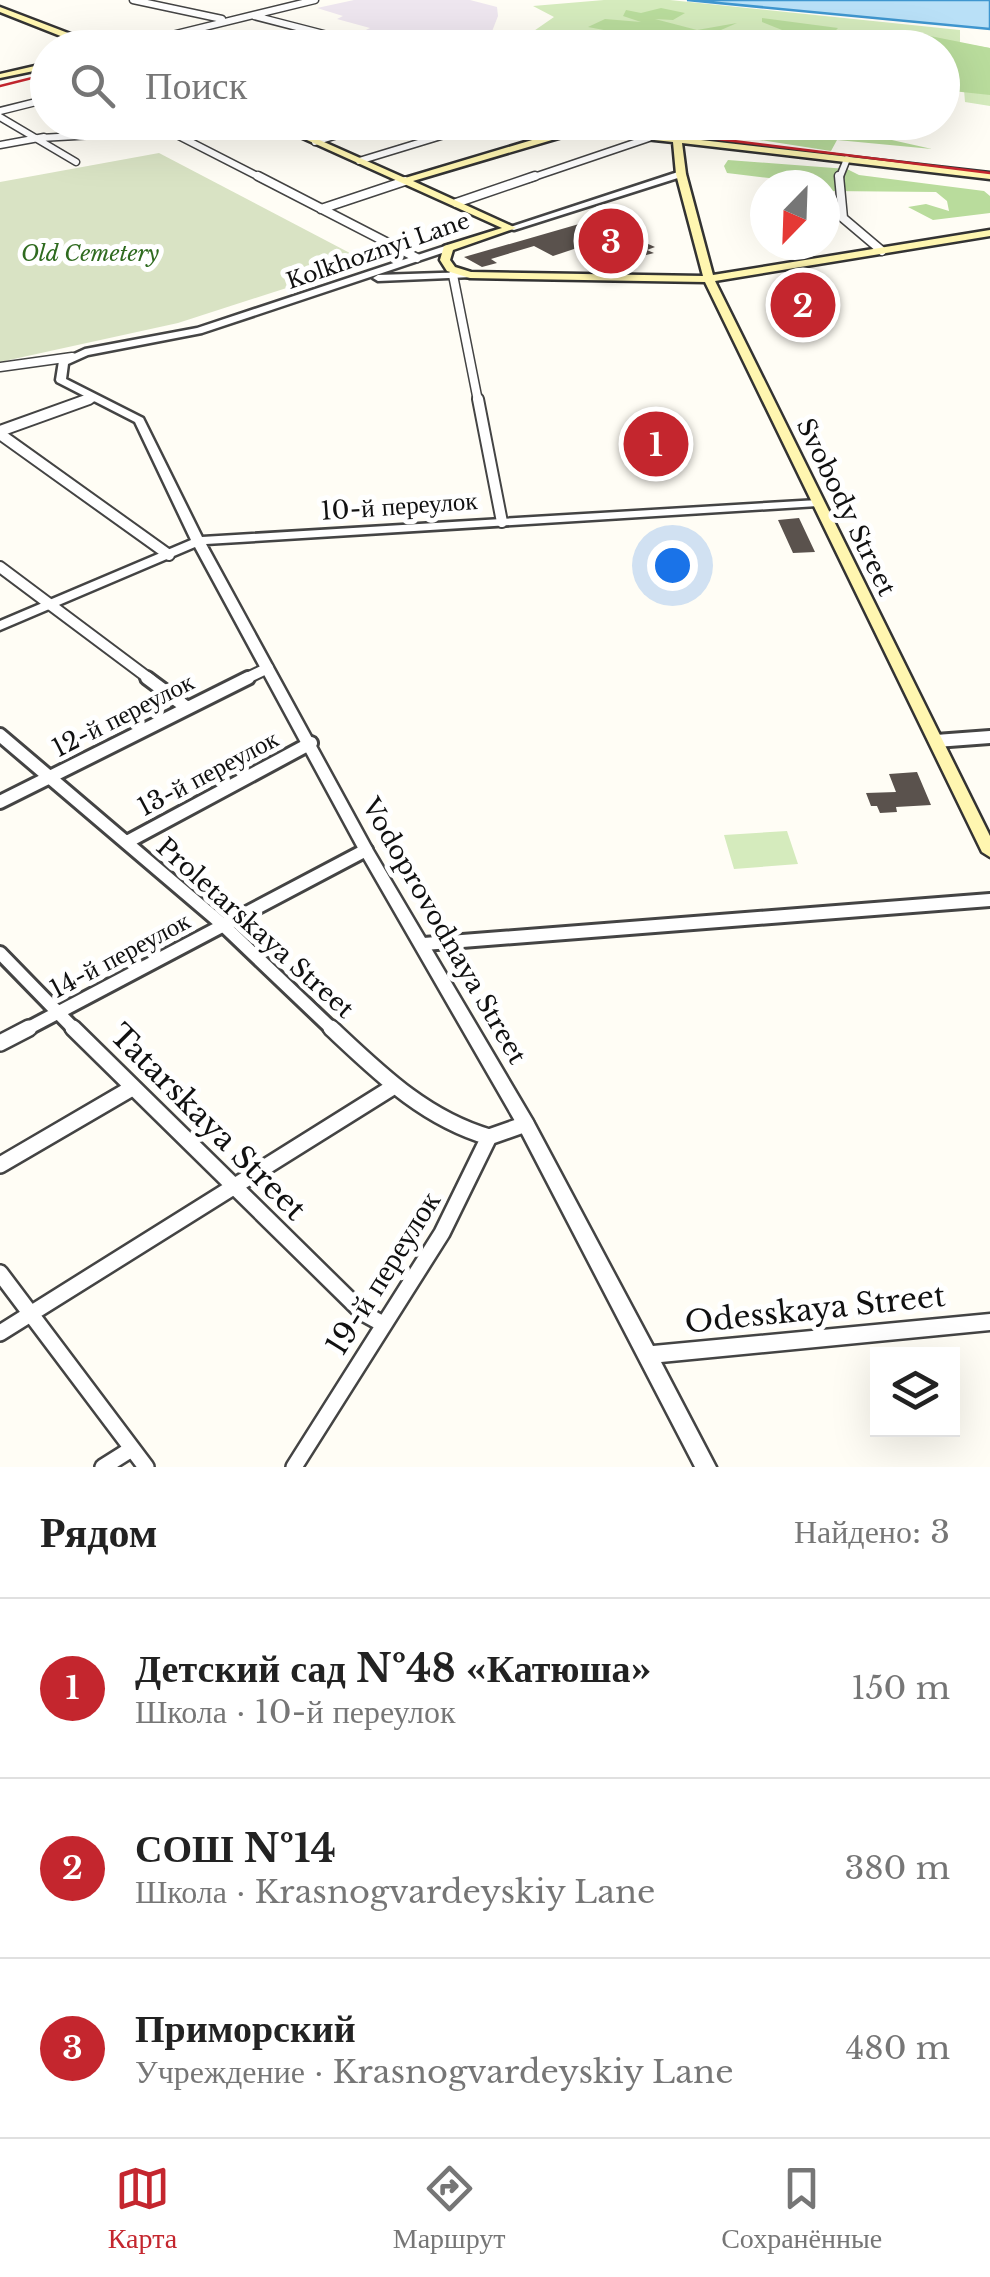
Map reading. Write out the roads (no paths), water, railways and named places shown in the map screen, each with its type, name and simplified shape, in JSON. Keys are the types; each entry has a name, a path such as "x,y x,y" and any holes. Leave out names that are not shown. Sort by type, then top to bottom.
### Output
{"main road":[{"path":"0,9 53,30"},
{"path":"0,76 30,69"},
{"path":"311,140 511,228"},
{"path":"406,182 547,140"},
{"path":"668,140 990,176"},
{"name":"Svobody Street","path":"678,141 682,174 709,279 990,852"},
{"name":"Kolkhoznyi Lane","path":"448,248 511,228"},
{"path":"448,248 445,260 450,268 470,274 680,282 990,233"}],"street":[{"path":"134,0 226,19"},
{"path":"185,30 314,0"},
{"path":"250,15 308,30"},
{"path":"0,114 30,104"},
{"path":"0,114 30,132"},
{"path":"0,145 30,140"},
{"path":"43,140 76,162"},
{"path":"188,140 417,258"},
{"path":"315,142 321,140"},
{"path":"359,161 428,140"},
{"path":"456,204 643,140"},
{"path":"847,159 838,177 843,218 882,250"},
{"name":"Kolkhoznyi Lane","path":"511,228 682,174"},
{"path":"320,209 406,182"},
{"name":"Kolkhoznyi Lane","path":"72,357 199,331 448,248"},
{"path":"363,278 470,274"},
{"path":"453,275 502,522"},
{"path":"0,366 72,357"},
{"path":"72,357 59,371 61,380 92,398"},
{"path":"0,432 92,398"},
{"name":"Vodoprovodnaya Street","path":"92,398 139,420 198,541 366,850 526,1124 706,1467"},
{"path":"0,432 169,555"},
{"name":"10-й переулок","path":"0,626 198,541 818,503"},
{"path":"0,567 186,707"},
{"name":"12-й переулок","path":"0,802 268,668"},
{"name":"Proletarskaya Street","path":"0,735 223,925 393,1087 454,1127 489,1137"},
{"path":"936,740 990,737"},
{"name":"13-й переулок","path":"128,842 311,743"},
{"name":"14-й переулок","path":"0,1043 366,850"},
{"path":"424,944 990,900"},
{"name":"Tatarskaya Street","path":"0,953 233,1187 364,1313 382,1324"},
{"path":"0,1333 393,1087"},
{"path":"0,1165 132,1088"},
{"path":"489,1137 526,1124"},
{"name":"19-й переулок","path":"294,1467 382,1324 430,1259 472,1182 489,1137"},
{"path":"0,1272 146,1467"},
{"name":"Odesskaya Street","path":"646,1355 990,1322"},
{"path":"102,1467 130,1450"}],"water":[{"path":"687,0 990,0 990,29"}],"tram line":[{"path":"0,86 30,78"},
{"path":"725,140 990,173"}],"place":[{"name":"Приморский","path":"611,241"},
{"name":"СОШ №14","path":"803,305"},
{"name":"Детский сад №48 «Катюша»","path":"656,444"}],"park label":[{"name":"Old Cemetery","path":"90,253"}]}
